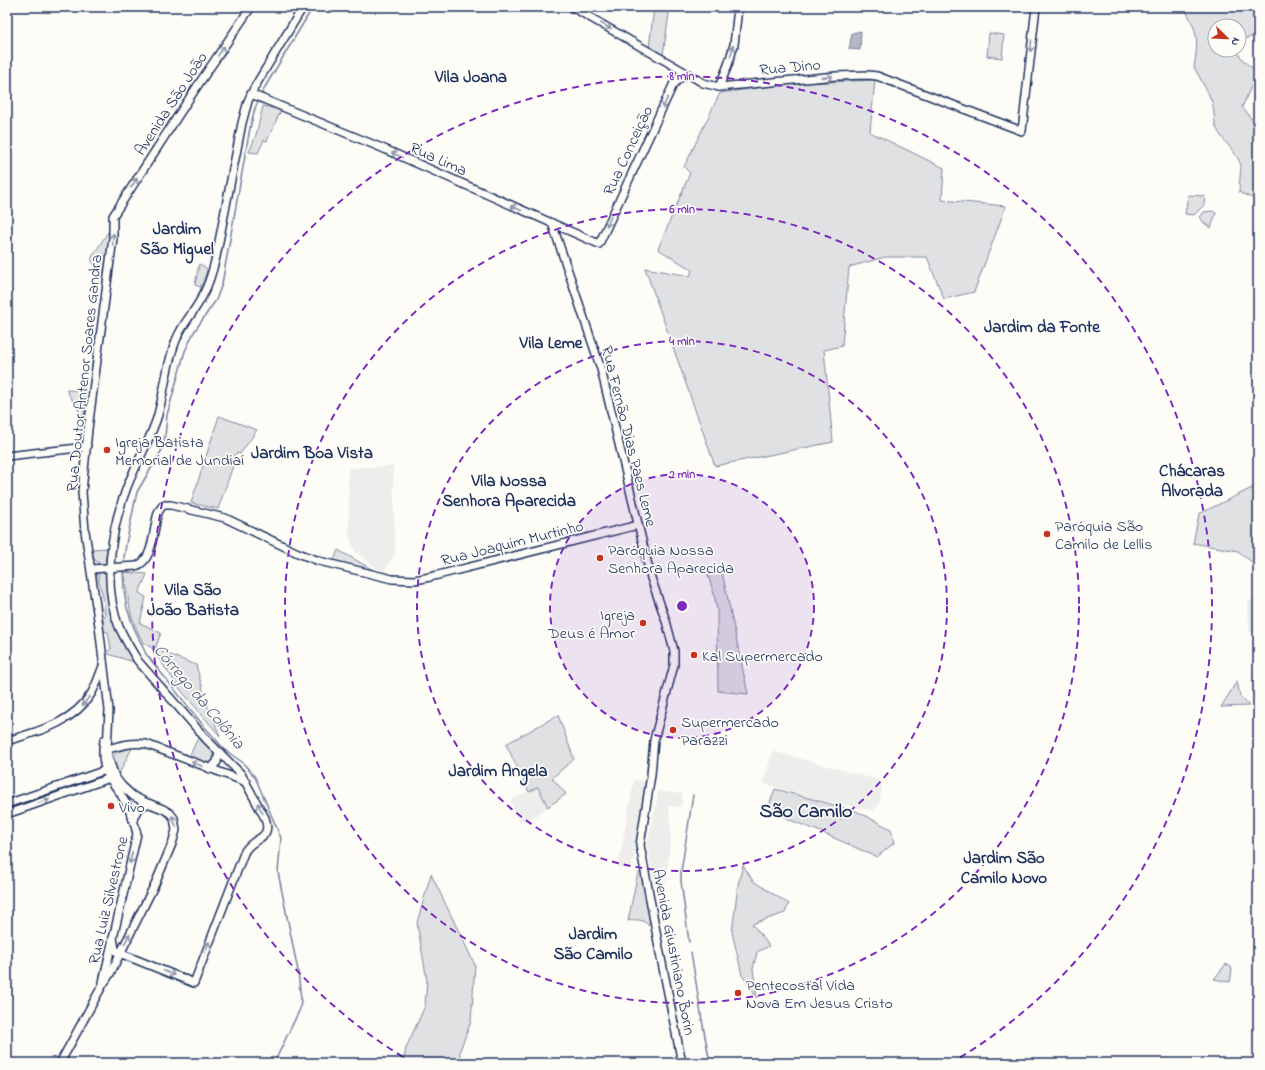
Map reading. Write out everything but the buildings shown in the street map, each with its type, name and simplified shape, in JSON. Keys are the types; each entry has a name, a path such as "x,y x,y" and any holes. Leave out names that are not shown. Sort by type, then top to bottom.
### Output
{"main road":[{"name":"Avenida São João","path":"114,216 196,88 251,7"},
{"path":"113,938 117,952 194,983 244,853 249,845 265,835 267,824 265,818 247,782 207,740 138,662 131,651 119,626 115,613 112,596 113,567 111,547 117,519 127,487 161,404 168,369 177,338 184,324 202,298 211,274 242,123 253,95 303,7"},
{"name":"Rua Dino","path":"572,7 688,74 703,82 719,87 836,76 877,76 1022,131 1036,7"},
{"path":"719,87 734,45 738,7"},
{"name":"Rua Conceição","path":"599,244 673,85 680,78 688,74"},
{"name":"Rua Lima","path":"253,95 382,148 599,244"},
{"name":"Rua Doutor Antenor Soares Gandra","path":"114,216 113,238 86,447 82,492 85,531 109,710 109,723 105,750 112,778 133,820"},
{"name":"Rua Fernão Dias Paes Leme","path":"552,223 601,369 653,585 671,635 674,651 674,664 654,740 651,775 640,845"},
{"path":"7,456 86,447"},
{"name":"Rua Joaquim Murtinho","path":"113,567 141,565 146,559 158,512 163,505 171,505 225,518 298,553 320,561 392,579 414,580 638,525"},
{"path":"91,569 113,567"},
{"path":"7,741 32,734 61,722 78,711 91,694 104,666"},
{"path":"105,750 128,744 146,744 247,782"},
{"path":"210,769 217,762 219,752"},
{"path":"8,809 109,769"},
{"name":"Rua Doutor Antenor Soares Gandra","path":"60,1063 110,974 155,884 172,844 176,830 174,818 170,813 128,793 112,778"},
{"path":"8,809 112,778"},
{"path":"133,820 136,810 141,805 150,804"},
{"name":"Rua Luiz Silvestrone","path":"102,986 137,834 133,820"},
{"name":"Avenida Giustiniano Borin","path":"640,845 682,1063"}],"shaded area":[{"path":"654,7 670,7 663,55 649,48"},
{"path":"1184,7 1258,7 1258,36 1247,38 1247,18 1207,18 1207,58 1242,58 1254,69 1254,80 1242,107 1258,127 1258,201 1239,192 1241,165 1236,155 1217,129 1212,102 1194,67 1196,35"},
{"path":"861,31 860,50 849,49 852,33"},
{"path":"989,33 1004,35 1002,58 987,56"},
{"path":"875,80 870,132 944,168 942,200 1006,206 974,292 944,299 927,257 885,257 849,267 842,346 824,350 833,442 715,466 645,268 690,276 692,270 658,249 690,173 684,167 720,93 786,84"},
{"path":"263,106 281,110 267,141 264,140 258,153 249,152 256,135"},
{"path":"1188,195 1205,196 1204,205 1194,215 1185,214"},
{"path":"1212,211 1216,213 1211,228 1204,223 1200,217 1204,212"},
{"path":"108,232 111,232 104,282 92,261 92,257"},
{"path":"199,264 207,270 203,283 200,287 195,285"},
{"path":"66,390 86,391 84,419"},
{"path":"219,416 257,430 240,454 237,453 234,456 234,463 218,509 191,503"},
{"path":"393,466 395,553 384,573 355,552 349,535 348,468"},
{"path":"1258,485 1258,567 1238,551 1193,543 1199,514"},
{"path":"107,548 105,565 97,562 94,558 92,549"},
{"path":"338,550 377,572 334,560"},
{"path":"721,567 748,694 718,691 717,610 707,572"},
{"path":"101,571 105,572 106,575 123,643 134,662 108,654 107,652 111,649 108,632 104,631 100,626 105,616 103,597 98,578"},
{"path":"123,572 147,574 139,593 146,597 140,623 161,633 155,649 196,665 207,704 220,736 179,688 151,647 143,643 131,614"},
{"path":"1258,598 1258,630 1249,632 1248,601"},
{"path":"1237,681 1240,696 1249,706 1221,707"},
{"path":"558,715 574,759 552,778 566,794 548,807 538,787 529,792 506,744"},
{"path":"198,738 212,751 214,759 210,763 189,757"},
{"path":"132,748 119,774 114,762 114,755 120,751"},
{"path":"773,751 882,781 880,802 874,811 808,798 763,783"},
{"path":"634,780 646,782 632,868 618,868"},
{"path":"538,787 548,807 525,823 519,821 510,800"},
{"path":"775,789 856,811 891,829 894,843 877,857 790,820 769,805"},
{"path":"659,791 683,794 681,807 669,806 671,834 666,884 655,886 647,845"},
{"path":"743,865 753,881 789,904 785,913 752,924 769,946 757,952 753,969 757,998 742,975 732,932 738,885"},
{"path":"639,873 642,873 650,917 649,926 640,920 628,921"},
{"path":"431,874 475,965 471,1022 460,1050 460,1063 403,1063 406,1048 425,1006 427,980 417,923"},
{"path":"1226,964 1231,967 1232,971 1230,982 1214,979"}],"waterway":[{"name":"Córrego da Colônia","path":"261,96 313,7"},
{"name":"Córrego da Colônia","path":"123,565 137,492 163,448 167,415 185,351 194,332 216,300 222,284 250,128 255,108 259,100"},
{"name":"Córrego da Colônia","path":"123,568 127,608 146,654 225,750 242,762 255,777 281,838 278,872 298,971 301,999 300,1009 274,1063"},
{"path":"689,942 681,872 693,795"},
{"path":"691,952 710,1063"}],"place":[{"name":"Igreja Batista Memorial de Jundiaí","path":"107,450"},
{"name":"Paróquia São Camilo de Lellis","path":"1047,534"},
{"name":"Paróquia Nossa Senhora Aparecida","path":"600,558"},
{"name":"Igreja Deus é Amor","path":"643,623"},
{"name":"Kal Supermercado","path":"694,655"},
{"name":"Supermercado Parazzi","path":"673,730"},
{"name":"Vivo","path":"111,806"},
{"name":"Pentecostal Vida Nova Em Jesus Cristo","path":"738,993"}],"district":[{"name":"Vila Joana","path":"471,76"},
{"name":"Jardim São Miguel","path":"177,238"},
{"name":"Jardim da Fonte","path":"1042,326"},
{"name":"Vila Leme","path":"551,342"},
{"name":"Jardim Boa Vista","path":"312,452"},
{"name":"Chácaras Alvorada","path":"1192,480"},
{"name":"Vila Nossa Senhora Aparecida","path":"509,490"},
{"name":"Vila São João Batista","path":"193,599"},
{"name":"Jardim Angela","path":"498,770"},
{"name":"São Camilo","path":"806,810"},
{"name":"Jardim São Camilo Novo","path":"1004,867"},
{"name":"Jardim São Camilo","path":"593,943"}]}
